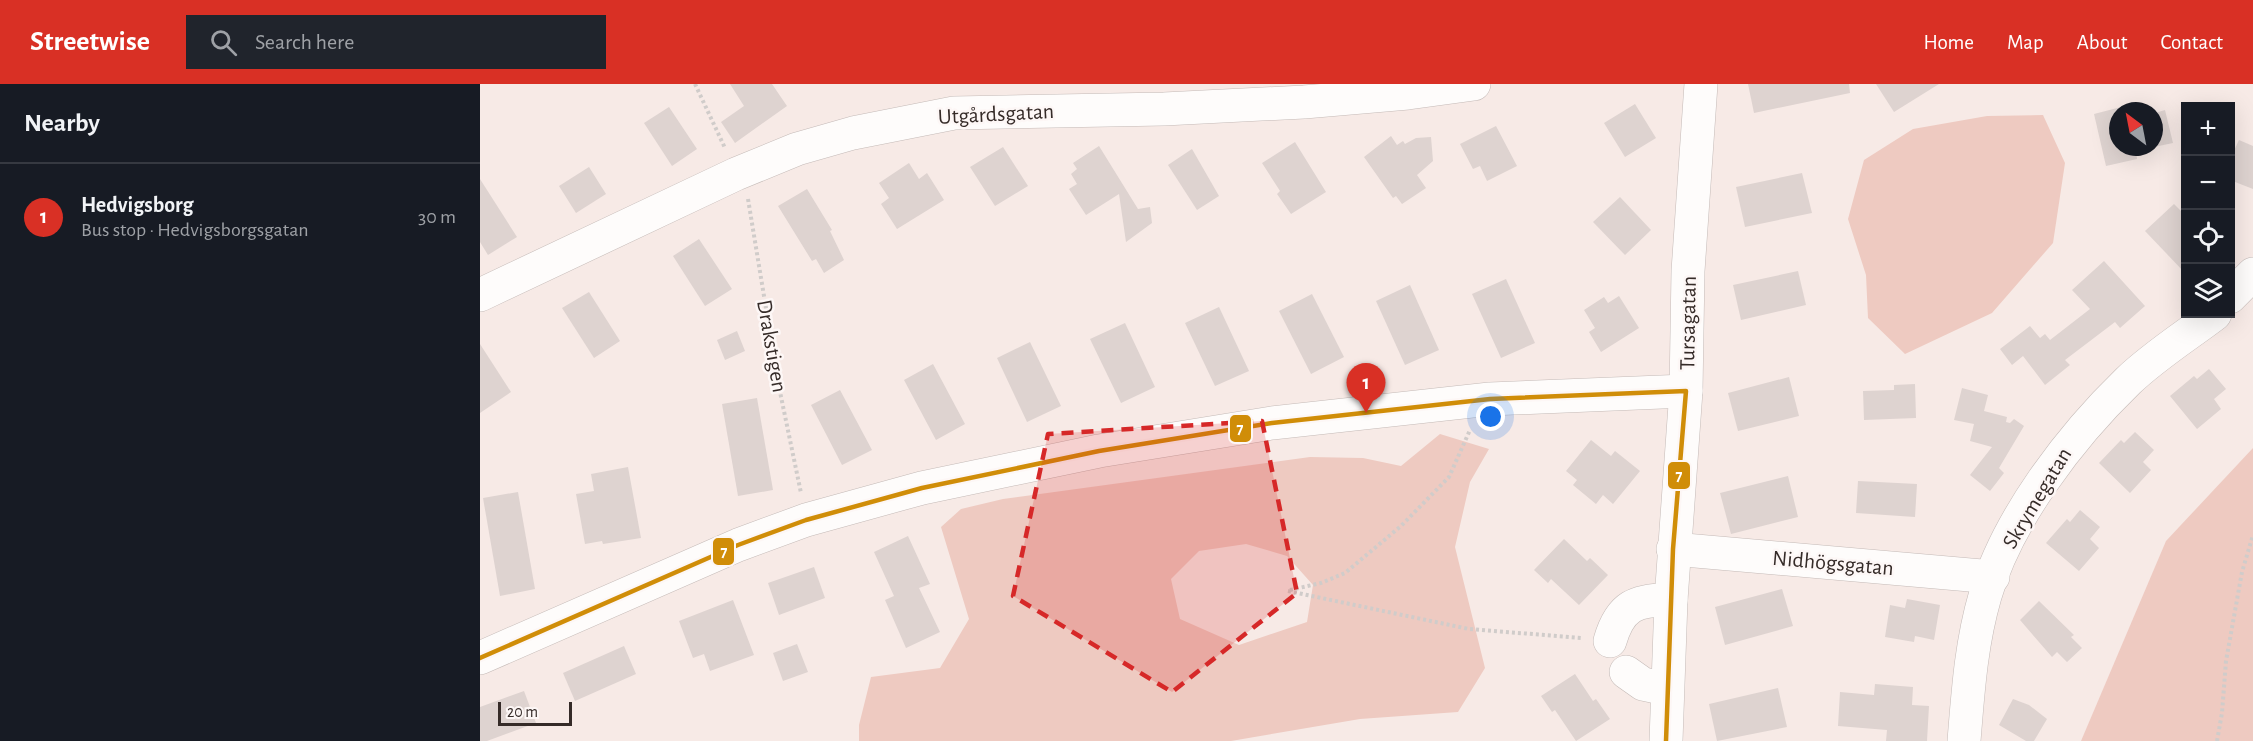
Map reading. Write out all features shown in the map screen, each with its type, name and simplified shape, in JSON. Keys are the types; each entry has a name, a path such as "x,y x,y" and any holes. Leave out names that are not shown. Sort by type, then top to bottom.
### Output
{"street":[{"name":"Utgårdsgatan","path":"480,295 740,172 797,149 853,133 954,112 1164,109 1304,102 1408,93 1474,84"},
{"name":"Tursagatan","path":"1666,741 1673,549 1686,391 1688,271 1701,84"},
{"path":"2235,292 2253,274"},
{"name":"Skrymegatan","path":"1964,741 1971,662 1985,595 2015,526 2075,436 2130,380 2209,318"},
{"path":"480,658 738,546 806,520 922,488 1099,451 1272,423 1490,399 1686,391"},
{"name":"Nidhögsgatan","path":"1673,549 1993,577"},
{"path":"1610,640 1615,623 1628,609 1644,600 1671,600"},
{"path":"1626,672 1643,684 1667,689"}],"path":[{"name":"Drakstigen","path":"695,84 740,172 806,520"},
{"path":"1490,399 1463,441 1449,477 1401,526 1345,573 1321,583 1287,591 1469,629 1610,640"},
{"path":"2217,741 2226,661 2242,572 2253,536"}],"highlighted area":[{"path":"1262,421 1297,593 1172,692 1013,596 1048,434"}],"shaded area":[{"path":"2043,115 2065,163 2053,243 1992,313 1905,354 1868,318 1866,275 1848,219 1864,160 1913,129 1987,116"},
{"path":"1440,434 1489,449 1470,482 1455,547 1485,668 1458,712 1360,719 1231,741 859,741 859,725 871,677 940,668 969,619 941,527 961,509 1003,499 1310,457 1363,458 1401,466","holes":["1246,544 1287,556 1313,585 1307,622 1239,645 1180,619 1171,579 1199,551"]},
{"path":"2253,448 2253,741 2081,741 2166,541"}],"building":[{"path":"730,84 772,84 787,106 735,143 721,122 744,106"},
{"path":"1748,84 1849,84 1850,93 1754,113"},
{"path":"1876,84 1939,84 1894,112"},
{"path":"1635,104 1656,138 1625,157 1604,123"},
{"path":"669,107 697,149 672,166 644,123"},
{"path":"2109,110 2109,156 2137,156 2137,159 2106,166 2094,114"},
{"path":"2165,110 2173,143 2163,145 2163,111"},
{"path":"1496,126 1517,166 1487,181 1480,166 1473,169 1460,144"},
{"path":"1391,136 1397,145 1403,141 1405,144 1416,138 1431,137 1433,161 1417,175 1426,188 1402,204 1396,196 1393,198 1364,157"},
{"path":"2239,140 2253,146 2253,189 2235,182 2235,148"},
{"path":"1295,142 1326,192 1291,214 1277,194 1280,191 1262,163"},
{"path":"1099,146 1138,209 1150,207 1152,223 1126,242 1119,194 1086,215 1069,189 1077,184 1071,174 1077,169 1073,163"},
{"path":"1003,147 1028,186 995,206 970,167"},
{"path":"1192,149 1219,196 1197,210 1168,165"},
{"path":"909,163 919,179 927,173 944,200 897,229 881,204 889,198 879,183"},
{"path":"589,167 606,194 576,213 559,186"},
{"path":"1802,173 1812,213 1745,227 1736,187"},
{"path":"480,179 517,237 488,255 480,242"},
{"path":"807,189 832,230 830,231 844,260 824,273 816,259 812,261 778,206"},
{"path":"1620,197 1651,230 1625,255 1593,222"},
{"path":"2174,204 2181,211 2181,269 2145,231"},
{"path":"699,239 732,289 705,306 673,256"},
{"path":"2104,261 2145,306 2120,328 2115,322 2065,360 2070,365 2045,385 2023,356 2012,365 2000,349 2030,326 2040,338 2045,334 2050,340 2090,309 2072,290"},
{"path":"1798,271 1806,305 1741,320 1733,285"},
{"path":"1506,279 1535,343 1501,358 1472,294"},
{"path":"1410,285 1439,350 1405,365 1376,301"},
{"path":"589,292 620,341 594,358 562,308"},
{"path":"1312,294 1344,357 1311,374 1279,311"},
{"path":"1619,296 1639,328 1601,352 1589,332 1595,328 1584,310 1604,297 1608,303"},
{"path":"1219,307 1249,371 1215,386 1185,323"},
{"path":"1125,323 1155,387 1121,403 1090,339"},
{"path":"737,331 745,351 725,360 717,340"},
{"path":"1030,342 1061,406 1027,422 997,358"},
{"path":"480,344 511,392 480,413"},
{"path":"933,364 965,424 936,440 904,380"},
{"path":"2209,369 2226,389 2214,399 2221,409 2197,429 2170,396 2194,376 2197,379"},
{"path":"1789,377 1799,416 1738,431 1728,393"},
{"path":"1915,384 1916,418 1864,420 1863,391 1894,390 1894,385"},
{"path":"1962,388 1988,395 1984,411 2007,417 2006,422 2010,423 2014,419 2024,426 1999,468 2004,473 1990,491 1970,475 1992,447 1970,441 1974,424 1954,420"},
{"path":"840,390 872,450 842,465 811,405"},
{"path":"757,398 773,490 738,496 722,404"},
{"path":"2135,432 2154,450 2143,462 2151,470 2130,493 2099,463 2121,440 2124,443"},
{"path":"1591,440 1611,456 1615,451 1640,471 1613,504 1603,495 1596,504 1573,485 1577,480 1566,471"},
{"path":"628,467 641,538 603,544 602,541 585,544 576,494 594,491 591,474"},
{"path":"1788,476 1798,517 1731,534 1720,493"},
{"path":"1858,481 1917,484 1915,517 1856,513"},
{"path":"518,492 535,589 500,596 483,498"},
{"path":"2080,510 2100,527 2090,539 2099,548 2079,571 2046,543 2067,519 2070,522"},
{"path":"908,536 930,584 919,588 940,632 906,648 885,600 894,596 874,552"},
{"path":"1564,539 1587,561 1590,558 1608,575 1579,605 1551,579 1548,583 1534,570"},
{"path":"814,567 825,598 779,615 768,583"},
{"path":"1782,589 1793,626 1725,645 1715,607"},
{"path":"1907,599 1940,605 1934,640 1915,636 1914,642 1885,637 1890,605 1905,608"},
{"path":"733,600 754,655 710,671 704,654 693,658 679,621"},
{"path":"2039,601 2074,635 2071,637 2082,648 2067,662 2057,652 2052,657 2020,620"},
{"path":"797,644 808,672 783,681 773,653"},
{"path":"624,646 636,674 575,701 563,673"},
{"path":"1575,674 1593,701 1596,699 1610,719 1576,741 1555,710 1552,712 1541,696"},
{"path":"1875,684 1913,687 1912,705 1929,706 1927,741 1886,741 1887,730 1838,726 1840,692 1874,695"},
{"path":"1778,688 1787,727 1717,741 1709,704"},
{"path":"524,691 536,723 487,741 480,741 480,707"},
{"path":"2013,699 2029,705 2047,719 2034,741 2026,741 1999,725"}],"transit line":[{"name":"7","path":"480,658 738,545 806,520 922,488 1099,451 1272,423 1490,399 1686,391 1673,549 1666,741"}],"place":[{"name":"Hedvigsborg","path":"1366,413"}]}
